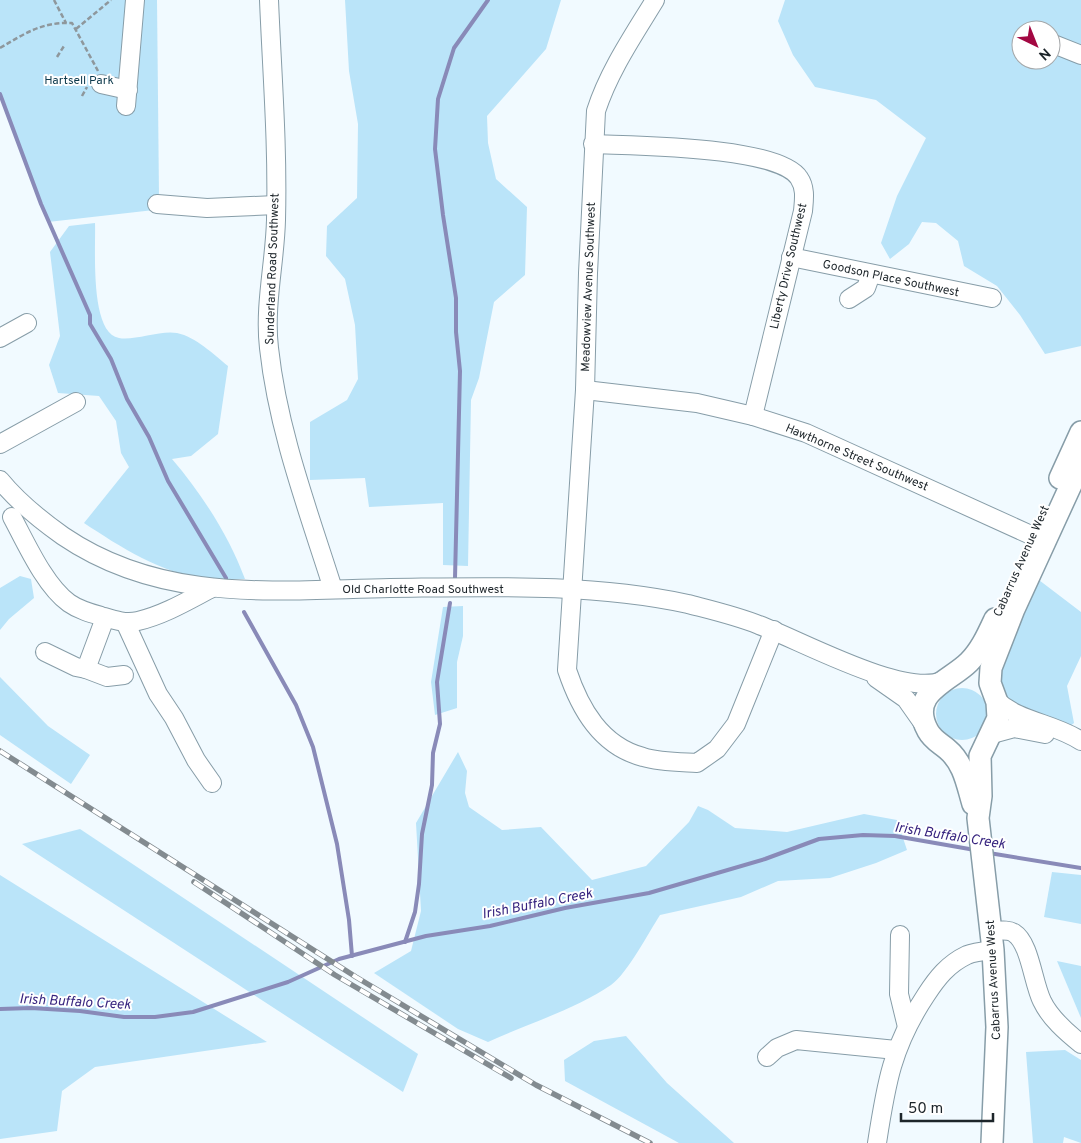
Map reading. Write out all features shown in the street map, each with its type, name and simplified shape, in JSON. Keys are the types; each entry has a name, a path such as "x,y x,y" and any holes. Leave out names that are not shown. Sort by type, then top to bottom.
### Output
{"main road":[{"name":"Cabarrus Avenue West","path":"992,1143 997,1027 992,940 978,818 963,771 957,760 928,732 924,722 924,706 930,692 966,665 983,644 1081,433"},
{"name":"Cabarrus Avenue West","path":"978,818 981,796 980,756 998,718 990,672 999,643 1081,464"},
{"path":"944,680 962,676 973,678 982,682 994,697"},
{"path":"945,748 968,750 980,746 990,736"}],"street":[{"path":"101,84 127,98 135,0"},
{"name":"Sunderland Road Southwest","path":"269,0 275,127 276,205 268,346 275,394 290,452 333,589"},
{"name":"Meadowview Avenue Southwest","path":"655,0 602,93 596,111 593,144 585,390 567,670 583,710 609,740 618,747 643,758 697,763 717,749 736,724 774,630"},
{"path":"1061,47 1081,55"},
{"name":"Liberty Drive Southwest","path":"593,144 708,150 770,160 785,165 800,178 804,198 753,416"},
{"path":"157,204 207,208 276,205"},
{"name":"Goodson Place Southwest","path":"791,257 992,298"},
{"path":"849,299 866,288 871,274"},
{"path":"0,338 27,324"},
{"name":"Hawthorne Street Southwest","path":"585,390 697,403 753,416 806,432 1033,536"},
{"path":"0,444 76,402"},
{"name":"Old Charlotte Road Southwest","path":"0,480 12,517 113,563 156,579 212,588 272,591 572,588 635,595 688,605 774,630 866,671 919,684 944,680"},
{"path":"12,517 30,551 57,592 68,603 84,612 125,622 140,620 173,608 212,588"},
{"path":"86,669 105,618"},
{"path":"125,622 158,694 174,718 196,760 212,783"},
{"path":"45,652 76,667 108,677 124,675"},
{"name":"Old Charlotte Road Southwest","path":"866,671 908,702 928,732"},
{"path":"994,697 1012,713 1058,728 1081,741"},
{"path":"990,736 1004,729 1017,728 1081,745"},
{"path":"877,1143 886,1085 896,1050 907,1026 938,976 949,965 992,940 1011,931 1018,936 1025,947 1042,1002 1056,1021 1081,1044"},
{"path":"900,935 899,994 907,1026"},
{"path":"768,1057 777,1048 796,1040 896,1050"}],"path":[{"path":"54,0 65,23"},
{"path":"76,28 111,0"},
{"path":"0,48 37,26 72,23 100,75 101,84"},
{"path":"58,58 64,46"}],"green space":[{"name":"Hartsell Park","path":"0,0 157,0 159,197 154,210 48,222 0,94"},
{"path":"345,0 561,0 546,49 487,116 488,143 496,179 527,207 525,275 494,302 479,378 471,400 468,566 443,565 443,503 369,507 365,478 310,480 310,422 347,400 358,379 355,325 345,279 326,256 327,226 357,198 358,124 349,71"},
{"path":"785,0 1081,0 1081,346 1045,354 1020,315 997,286 964,266 958,241 936,223 922,222 909,244 890,259 881,243 897,196 926,138 876,100 815,87 793,55 778,21"},
{"path":"95,223 95,268 98,305 109,333 125,339 170,332 177,333 198,342 228,366 218,434 191,456 172,459 194,486 214,516 231,547 245,579 206,578 174,571 142,558 84,523 129,467 121,453 116,421 99,396 58,393 49,365 60,336 50,252 69,226"},
{"path":"20,576 31,579 34,598 9,619 0,630 0,588"},
{"path":"1035,577 1081,612 1081,656 1067,686 1074,723 1068,728 1011,707 997,683"},
{"path":"463,606 463,636 457,662 457,708 435,715 431,682 443,607"},
{"path":"0,677 48,726 90,755 71,784 0,735"},
{"path":"957,688 967,688 981,695 988,709 988,719 981,733 967,740 957,740 947,736 940,729 936,719 936,709 940,699 947,692"},
{"path":"458,752 467,771 465,793 469,807 502,830 541,827 592,880 646,866 689,822 698,806 708,810 735,828 787,832 864,814 897,820 907,850 876,863 830,878 778,881 741,897 660,915 624,972 611,985 567,1009 488,1042 458,1029 374,973 411,951 421,911 416,823"},
{"path":"80,829 418,1054 403,1092 22,844"},
{"path":"1052,872 1081,875 1081,924 1044,917"},
{"path":"0,875 267,1042 95,1067 62,1091 57,1131 0,1139"},
{"path":"1057,961 1081,966 1081,1018"},
{"path":"626,1036 667,1083 734,1143 679,1143 565,1081 564,1060 594,1041"},
{"path":"1065,1050 1081,1060 1081,1143 1064,1137 1063,1143 1033,1143 1026,1052"}],"waterway":[{"path":"455,578 460,371 456,332 456,298 435,149 438,99 454,48 488,0"},
{"path":"0,94 41,204 90,315 90,324 111,359 127,399 149,437 168,481 226,578"},
{"path":"405,942 415,912 419,884 422,834 432,785 433,753 440,724 437,682 450,603"},
{"path":"244,612 296,705 313,747 337,844 349,920 352,956"},
{"name":"Irish Buffalo Creek","path":"0,1009 31,1008 80,1011 124,1017 155,1017 193,1012 288,982 339,959 426,936 490,926 565,908 649,893 765,859 819,839 863,835 895,836 975,850"},
{"name":"Irish Buffalo Creek","path":"989,853 1081,868"}],"railway":[{"path":"0,751 356,977 536,1085 650,1143"},
{"path":"194,882 335,975 511,1078"}]}
